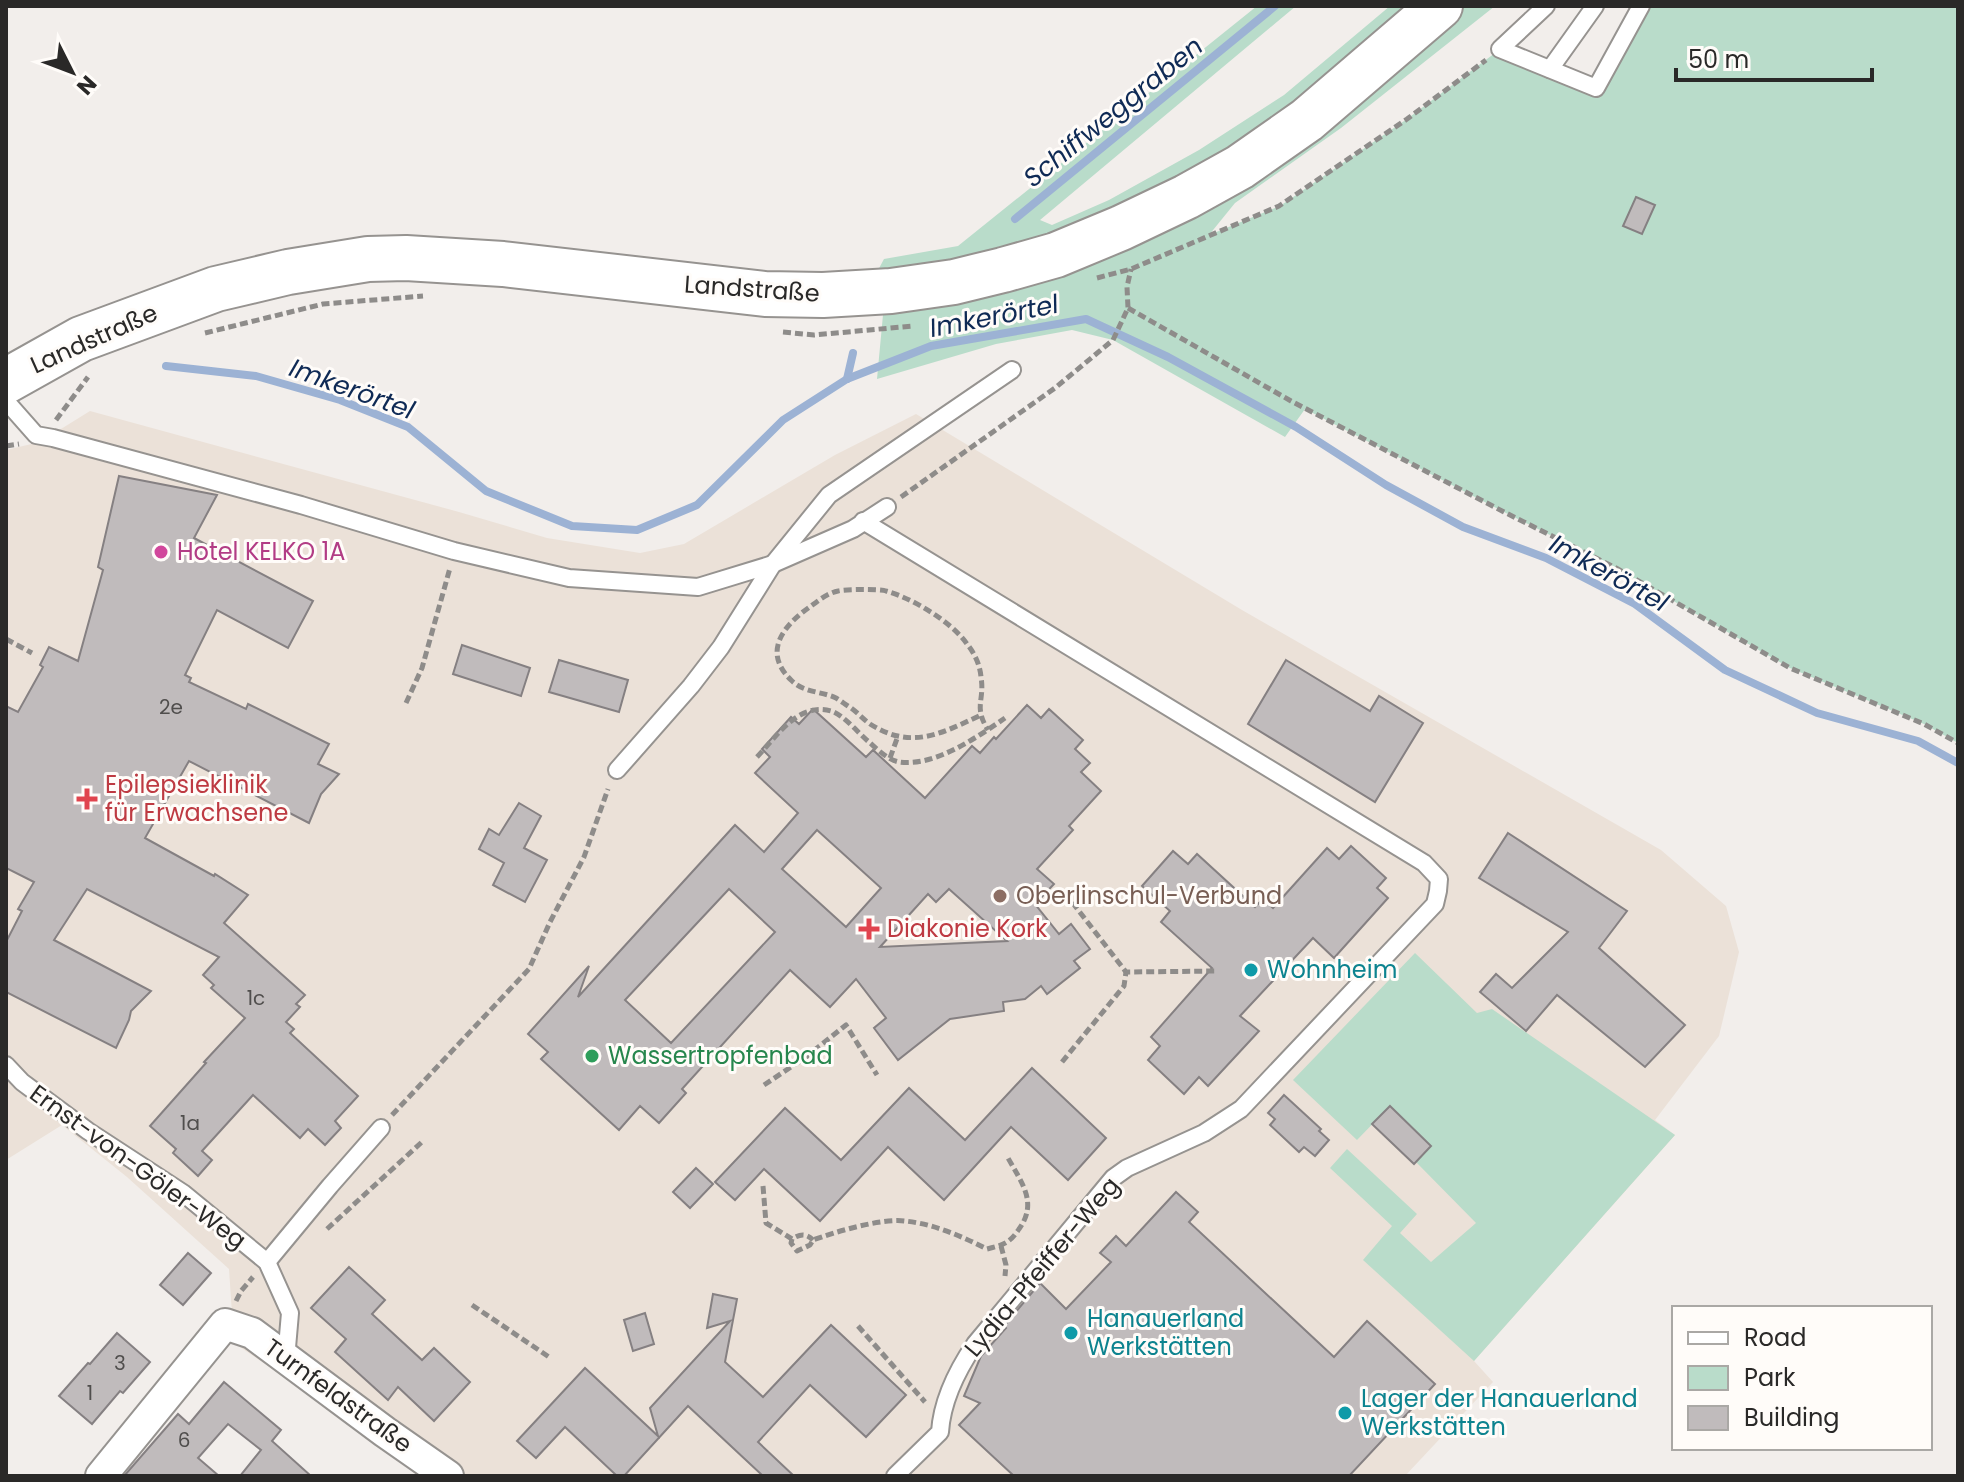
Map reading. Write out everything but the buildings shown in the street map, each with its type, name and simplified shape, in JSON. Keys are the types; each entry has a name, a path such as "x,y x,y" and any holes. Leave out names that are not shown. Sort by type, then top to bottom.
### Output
{"main road":[{"name":"Landstraße","path":"6,381 81,339 216,289 288,272 368,259 406,258 503,264 765,294 891,291 954,282 1003,270 1056,255 1121,228 1240,167 1307,120 1440,6"}],"street":[{"name":"Turnfeldstraße","path":"225,1324 252,1333 448,1476"},
{"path":"101,1476 225,1324"}],"lane":[{"path":"1546,6 1500,49 1596,88 1641,6"},
{"path":"1550,69 1595,6"},
{"path":"617,770 691,686 721,647 773,564 829,495 1012,370"},
{"path":"6,401 31,437 53,438 301,505 454,551 569,578 698,587 773,564 853,529 887,507"},
{"name":"Lydia-Pfeiffer-Weg","path":"863,521 1424,863 1439,879 1435,904 1241,1109 1204,1133 1127,1168 1113,1178 975,1344 961,1365 940,1432 895,1476"},
{"name":"Ernst-von-Göler-Weg","path":"6,1065 22,1082 77,1124 183,1193 267,1262 290,1313 286,1359"},
{"path":"267,1262 381,1128"}],"path":[{"path":"1089,281 1131,269 1279,206 1407,119 1500,49"},
{"path":"887,507 1066,379 1113,340 1128,308 1127,287 1131,269"},
{"path":"191,336 323,304 424,296"},
{"path":"1128,308 1291,401 1616,568 1790,668 1924,724 1958,743"},
{"path":"783,332 814,335 926,323"},
{"path":"31,437 54,423 88,377 98,370"},
{"path":"406,703 422,668 454,551"},
{"path":"979,716 947,731 917,739 898,736 868,723 835,698 808,691 791,681 779,660 777,648 780,636 791,621 814,603 837,591 884,589 913,602 942,620 965,641 978,661 982,680 979,716 988,730"},
{"path":"6,639 32,653"},
{"path":"757,757 799,714 814,710 833,711 895,762 922,762 988,730 1005,718"},
{"path":"890,758 898,736"},
{"path":"381,1128 529,969 584,857 617,770"},
{"path":"1062,1062 1124,986 1126,972 1065,893"},
{"path":"1126,972 1217,971"},
{"path":"764,1085 846,1025 877,1075"},
{"path":"327,1229 423,1141"},
{"path":"792,1239 791,1243 797,1251 810,1245 813,1240 859,1227 902,1220 937,1227 987,1249 1001,1246 1012,1240 1027,1219 1029,1207 1022,1184 1008,1158"},
{"path":"763,1186 766,1223 792,1239"},
{"path":"792,1239 803,1235 813,1240"},
{"path":"225,1324 241,1291 267,1262"},
{"path":"472,1305 549,1357"},
{"path":"858,1326 941,1421"}],"shaded area":[{"name":"Diakonie Kork","path":"90,411 547,538 640,553 684,544 835,455 916,414 1242,610 1661,850 1726,906 1739,952 1719,1036 1655,1120 1675,1135 1474,1361 1493,1382 1405,1476 431,1476 234,1343 229,1269 127,1177 62,1125 6,1160 6,450 40,442"}],"green space":[{"path":"1257,6 1296,6 1040,220 1052,225 1109,200 1199,150 1284,95 1390,6 1413,6 1298,108 1133,208 1003,253 876,274 884,259 958,246"},
{"path":"1465,6 1495,6 1341,128 1235,203 1209,235 1280,206 1407,119 1495,53 1589,84 1641,6 1958,6 1958,743 1924,724 1790,668 1616,568 1305,409 1285,437 1113,340 1072,330 996,344 877,379 884,304 980,288 1338,111"},
{"path":"1415,953 1477,1013 1492,1009 1675,1135 1474,1361 1363,1260 1392,1226 1330,1168 1347,1149 1417,1214 1400,1233 1431,1262 1476,1223 1416,1162 1431,1146 1390,1106 1357,1140 1293,1080"}],"waterway":[{"name":"Schiffweggraben","path":"1015,219 1275,6"},
{"name":"Imkerörtel","path":"166,366 256,376 340,400 408,427 486,491 572,526 637,530 697,505 783,420 847,379 931,346 1086,319 1168,357 1296,427 1386,485 1463,527 1546,558 1635,604 1725,670 1817,713 1918,741 1958,763"},
{"path":"847,379 853,353"}],"place":[{"name":"Hotel KELKO 1A","path":"161,552"},
{"name":"Epilepsieklinik für Erwachsene","path":"87,799"},
{"name":"Oberlinschul-Verbund","path":"1000,896"},
{"name":"Diakonie Kork","path":"869,929"},
{"name":"Wohnheim","path":"1251,970"},
{"name":"Wassertropfenbad","path":"592,1056"},
{"name":"Hanauerland Werkstätten","path":"1071,1333"},
{"name":"Lager der Hanauerland Werkstätten","path":"1345,1413"}]}
